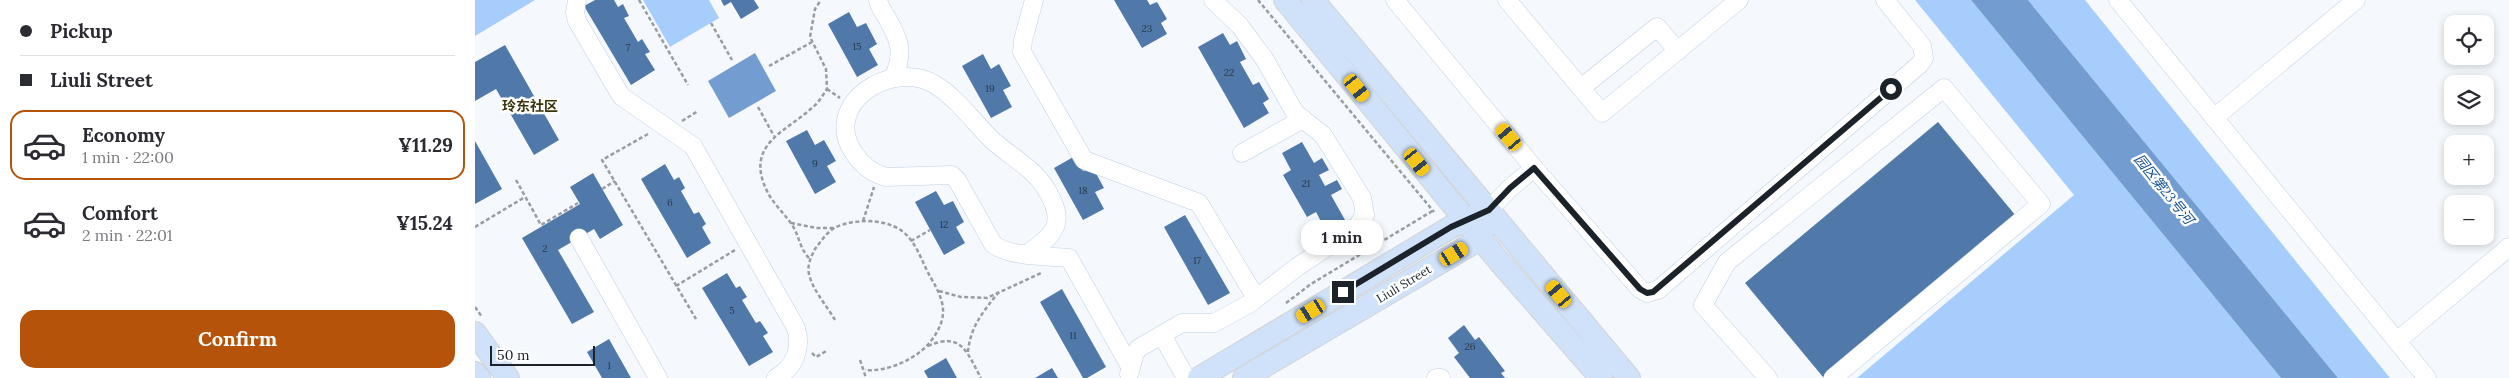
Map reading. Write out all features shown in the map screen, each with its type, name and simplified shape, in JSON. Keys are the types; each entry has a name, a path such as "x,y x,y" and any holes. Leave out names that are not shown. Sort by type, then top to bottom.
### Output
{"main road":[{"path":"1285,0 1464,220 1601,378"},
{"path":"1313,0 1629,378"},
{"path":"1480,239 1489,210"},
{"name":"Liuli Street","path":"1199,378 1464,220 1489,210"},
{"name":"Liuli Street","path":"1244,378 1480,239"},
{"path":"475,333 508,378"},
{"path":"475,373 479,378"}],"street":[{"path":"577,0 575,13 577,21 621,96 693,146 796,328 799,339 795,358 789,368 776,378"},
{"path":"878,0 900,47 900,62 894,77"},
{"path":"1034,0 1023,40 1022,52 1084,160 1199,203 1256,298"},
{"path":"1129,373 1135,353 1139,348 1182,323 1214,323 1256,298 1297,267 1355,229 1365,215 1362,198 1323,134 1303,119 1289,104 1265,60 1241,26 1213,0"},
{"path":"1395,0 1534,168 1640,289 1647,293 1658,290 1920,64 1924,58 1922,46 1885,0"},
{"path":"1507,0 1603,113 1739,0"},
{"path":"2118,0 2427,378"},
{"path":"2215,118 2356,0"},
{"path":"1581,88 1657,27 1678,51"},
{"path":"1027,254 1050,237 1058,216 1055,204 1039,178 1001,149 953,98 934,84 920,78 889,77 859,95 846,118 846,141 864,166 882,176 952,175 957,180 993,244 999,250 1027,254 1069,258 1129,373"},
{"path":"1768,378 1703,305 1727,262 1944,88 2041,204 1833,378"},
{"path":"1242,153 1303,119"},
{"path":"1489,210 1510,188 1534,168"},
{"path":"579,238 659,378"},
{"path":"2397,342 2509,247"},
{"path":"1162,335 1186,378"},
{"path":"1436,378 1441,378"}],"path":[{"path":"639,0 688,85"},
{"path":"809,258 803,252 791,223 767,192 762,176 763,152 774,136 814,106 827,89 826,69 809,36 815,9 821,0"},
{"path":"711,23 732,60"},
{"path":"769,66 812,42"},
{"path":"758,107 774,136"},
{"path":"662,126 603,160 696,319"},
{"path":"863,221 873,188 882,176"},
{"path":"517,180 541,225 579,203"},
{"path":"602,189 615,182"},
{"path":"475,226 525,197"},
{"path":"1283,306 1311,284 1449,200"},
{"path":"791,223 817,228 835,228 863,221 878,222 901,230 911,241 939,291 944,304 944,314 939,328 926,347"},
{"path":"835,228 826,235 809,258 808,273 835,320"},
{"path":"911,241 930,230"},
{"path":"676,286 748,242"},
{"path":"939,291 961,297 987,298 1045,271"},
{"path":"968,352 969,338 974,324 1000,291"},
{"path":"865,370 875,371 904,361 926,347 938,342 951,340 968,352 981,378"},
{"path":"860,360 865,370 866,378"}],"shaded area":[{"path":"475,0 535,0 475,36"},
{"path":"643,0 709,0 719,18 670,47"},
{"path":"1915,0 1971,0 2281,378 1857,378 2074,195"},
{"path":"2028,0 2085,0 2390,378 2338,378"}],"water":[{"name":"园区第23号河","path":"1971,0 2028,0 2338,378 2281,378"},
{"path":"755,53 776,91 729,118 708,81"}],"building":[{"path":"595,0 614,0 618,7 623,4 629,16 624,18 638,42 642,39 650,52 645,54 655,70 631,85 584,6"},
{"path":"721,0 754,0 759,8 741,19 731,2 724,6"},
{"path":"1114,0 1147,0 1150,5 1157,2 1167,19 1161,23 1167,34 1142,48"},
{"path":"849,12 857,27 866,23 877,44 869,49 878,65 857,77 828,24"},
{"path":"1223,33 1230,45 1237,41 1246,59 1240,62 1253,85 1259,82 1269,99 1263,103 1269,113 1244,128 1198,47"},
{"path":"505,45 559,140 534,155 496,89 475,101 475,62"},
{"path":"983,54 991,69 999,64 1011,86 1003,90 1012,107 991,118 962,66"},
{"path":"1938,122 2016,216 1823,377 1745,283"},
{"path":"807,130 815,145 824,140 836,161 827,166 836,182 815,194 786,141"},
{"path":"475,141 502,189 475,204"},
{"path":"1302,142 1314,163 1322,158 1329,170 1319,175 1325,186 1337,180 1342,189 1331,195 1345,220 1326,231 1316,212 1307,217 1283,175 1291,170 1282,153"},
{"path":"1075,156 1083,171 1092,166 1104,188 1095,192 1104,209 1083,220 1054,168"},
{"path":"665,164 674,180 679,177 685,188 681,191 694,214 699,212 706,224 702,227 711,243 687,258 641,179"},
{"path":"593,173 623,225 600,239 594,229 558,250 594,312 572,324 522,238 580,204 570,187"},
{"path":"936,191 944,205 953,201 964,222 956,227 965,243 944,255 915,202"},
{"path":"1185,215 1230,293 1208,305 1164,227"},
{"path":"727,273 736,288 740,286 747,297 742,300 756,323 760,321 768,333 763,336 773,352 749,366 702,288"},
{"path":"1062,289 1106,367 1087,378 1083,378 1040,302"},
{"path":"1464,325 1475,340 1479,337 1505,371 1501,373 1505,378 1470,378 1454,357 1459,353 1448,338"},
{"path":"609,339 631,378 602,378 587,352"},
{"path":"946,358 957,378 928,378 924,371"},
{"path":"1052,368 1058,378 1035,378"}],"district":[{"name":"玲东社区","path":"530,106"}],"route":[{"path":"1343,292 1451,227 1489,210 1510,188 1534,168 1640,289 1647,293 1653,292 1658,290 1891,89"}]}
